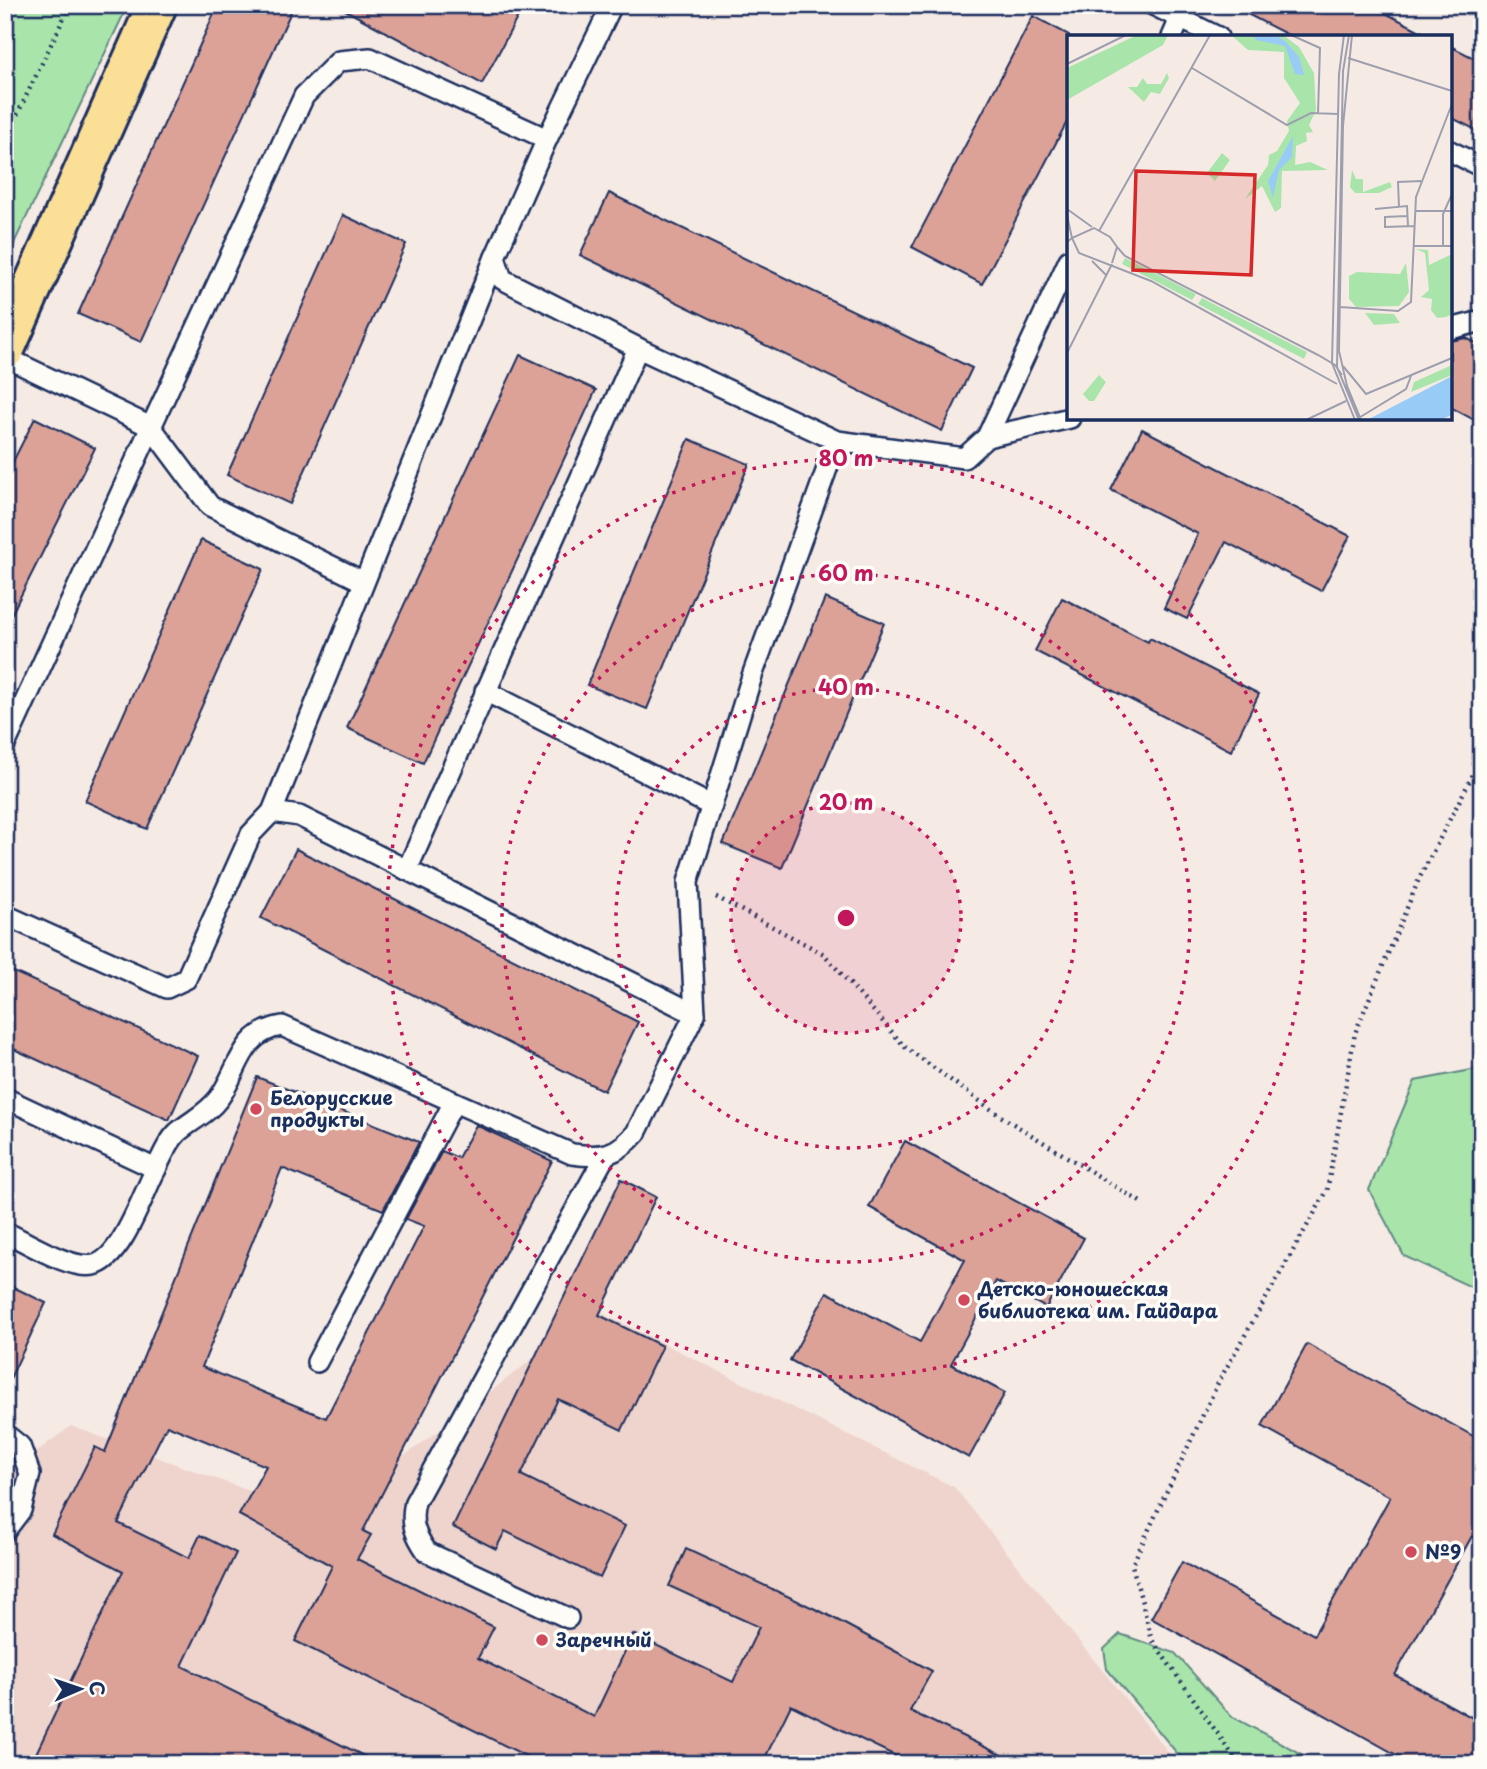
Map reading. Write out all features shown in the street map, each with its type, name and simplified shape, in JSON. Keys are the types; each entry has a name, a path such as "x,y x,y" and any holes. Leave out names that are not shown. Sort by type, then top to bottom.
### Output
{"main road":[{"path":"5,349 157,5"}],"lane":[{"path":"5,915 167,988 186,979 251,834 272,812 495,257 547,139 612,5"},
{"path":"1153,5 1183,12 1215,35"},
{"path":"1173,35 1183,12"},
{"path":"5,745 304,96 340,61 370,58 547,139"},
{"path":"1452,152 1482,167"},
{"path":"495,257 502,279 638,348 836,441 964,458 987,437 1067,264"},
{"path":"1452,328 1482,321"},
{"path":"407,870 638,348"},
{"path":"5,357 151,427 210,506 364,582"},
{"path":"987,437 1067,419"},
{"path":"5,1231 75,1265 96,1265 118,1248 156,1169 177,1133 201,1118 219,1098 245,1049 257,1034 282,1026 572,1154 605,1156 624,1147 636,1133 695,1014 688,882 752,677 836,441"},
{"path":"485,691 712,806"},
{"path":"272,812 299,816 695,1014"},
{"path":"5,1098 156,1169"},
{"path":"317,1362 454,1102"},
{"path":"568,1618 427,1552 415,1533 411,1517 415,1502 605,1156"},
{"path":"5,1434 20,1446 30,1474 21,1510 5,1531"}],"path":[{"path":"5,140 69,5"},
{"path":"1236,1764 1232,1754 1153,1640 1132,1565 1219,1381 1327,1192 1355,1033 1419,880 1482,757"},
{"path":"688,882 824,954 905,1047 999,1115 1142,1203"}],"shaded area":[{"name":"Заречный","path":"595,1310 954,1487 1178,1764 5,1764 5,1475 71,1426 321,1517 463,1413"}],"green space":[{"path":"17,5 128,5 5,262 5,31"},
{"path":"1482,1068 1482,1292 1404,1256 1369,1190 1415,1081"},
{"path":"1120,1634 1175,1653 1231,1716 1305,1756 1314,1764 1186,1764 1107,1669 1104,1649"}],"building":[{"path":"218,5 294,5 141,342 78,314"},
{"path":"336,5 524,5 482,84"},
{"path":"1230,5 1370,5 1428,35 1288,35"},
{"path":"1033,16 1069,35 1067,122 982,284 912,247"},
{"path":"1452,47 1482,62 1482,133 1452,118"},
{"path":"609,193 972,368 942,431 580,255"},
{"path":"343,215 406,244 290,504 227,475"},
{"path":"1466,338 1482,346 1482,424 1452,408 1452,341"},
{"path":"520,355 596,390 423,763 347,728"},
{"path":"35,418 95,448 5,627 5,477"},
{"path":"1142,429 1350,536 1321,591 1226,542 1187,619 1164,608 1198,534 1111,490"},
{"path":"689,439 749,464 647,709 587,685"},
{"path":"201,540 263,569 147,829 85,801"},
{"path":"825,598 884,623 782,868 723,844"},
{"path":"1062,598 1148,642 1150,638 1259,694 1231,751 1035,651"},
{"path":"296,849 638,1022 604,1091 261,918"},
{"path":"5,968 198,1056 169,1120 5,1045"},
{"path":"257,1077 419,1142 383,1210 282,1168 202,1367 326,1418 424,1226 406,1219 442,1151 458,1158 476,1125 552,1161 363,1531 371,1535 357,1559 494,1627 478,1658 594,1717 633,1634 733,1682 759,1627 669,1586 686,1549 826,1614 932,1671 910,1711 1020,1764 912,1764 791,1705 762,1764 542,1764 295,1641 332,1566 239,1515 266,1466 167,1425 118,1523 189,1558 200,1535 236,1553 182,1666 380,1764 31,1764 123,1571 52,1534 95,1447 105,1452"},
{"name":"Детско-юношеская библиотека им. Гайдара","path":"905,1141 1084,1238 1046,1308 996,1281 951,1364 1005,1393 969,1458 790,1360 827,1292 920,1342 965,1260 869,1207"},
{"path":"621,1179 656,1197 599,1315 662,1346 622,1430 558,1399 521,1475 625,1526 600,1578 505,1531 496,1549 453,1527"},
{"path":"5,1283 46,1303 5,1389"},
{"name":"№9","path":"1307,1344 1482,1441 1482,1542 1472,1536 1395,1675 1482,1723 1482,1764 1413,1764 1151,1618 1182,1562 1314,1635 1390,1497 1262,1426"}],"place":[{"name":"Белорусские продукты","path":"256,1109"},
{"name":"Детско-юношеская библиотека им. Гайдара","path":"964,1300"},
{"name":"№9","path":"1411,1552"},
{"name":"Заречный","path":"542,1640"}]}
